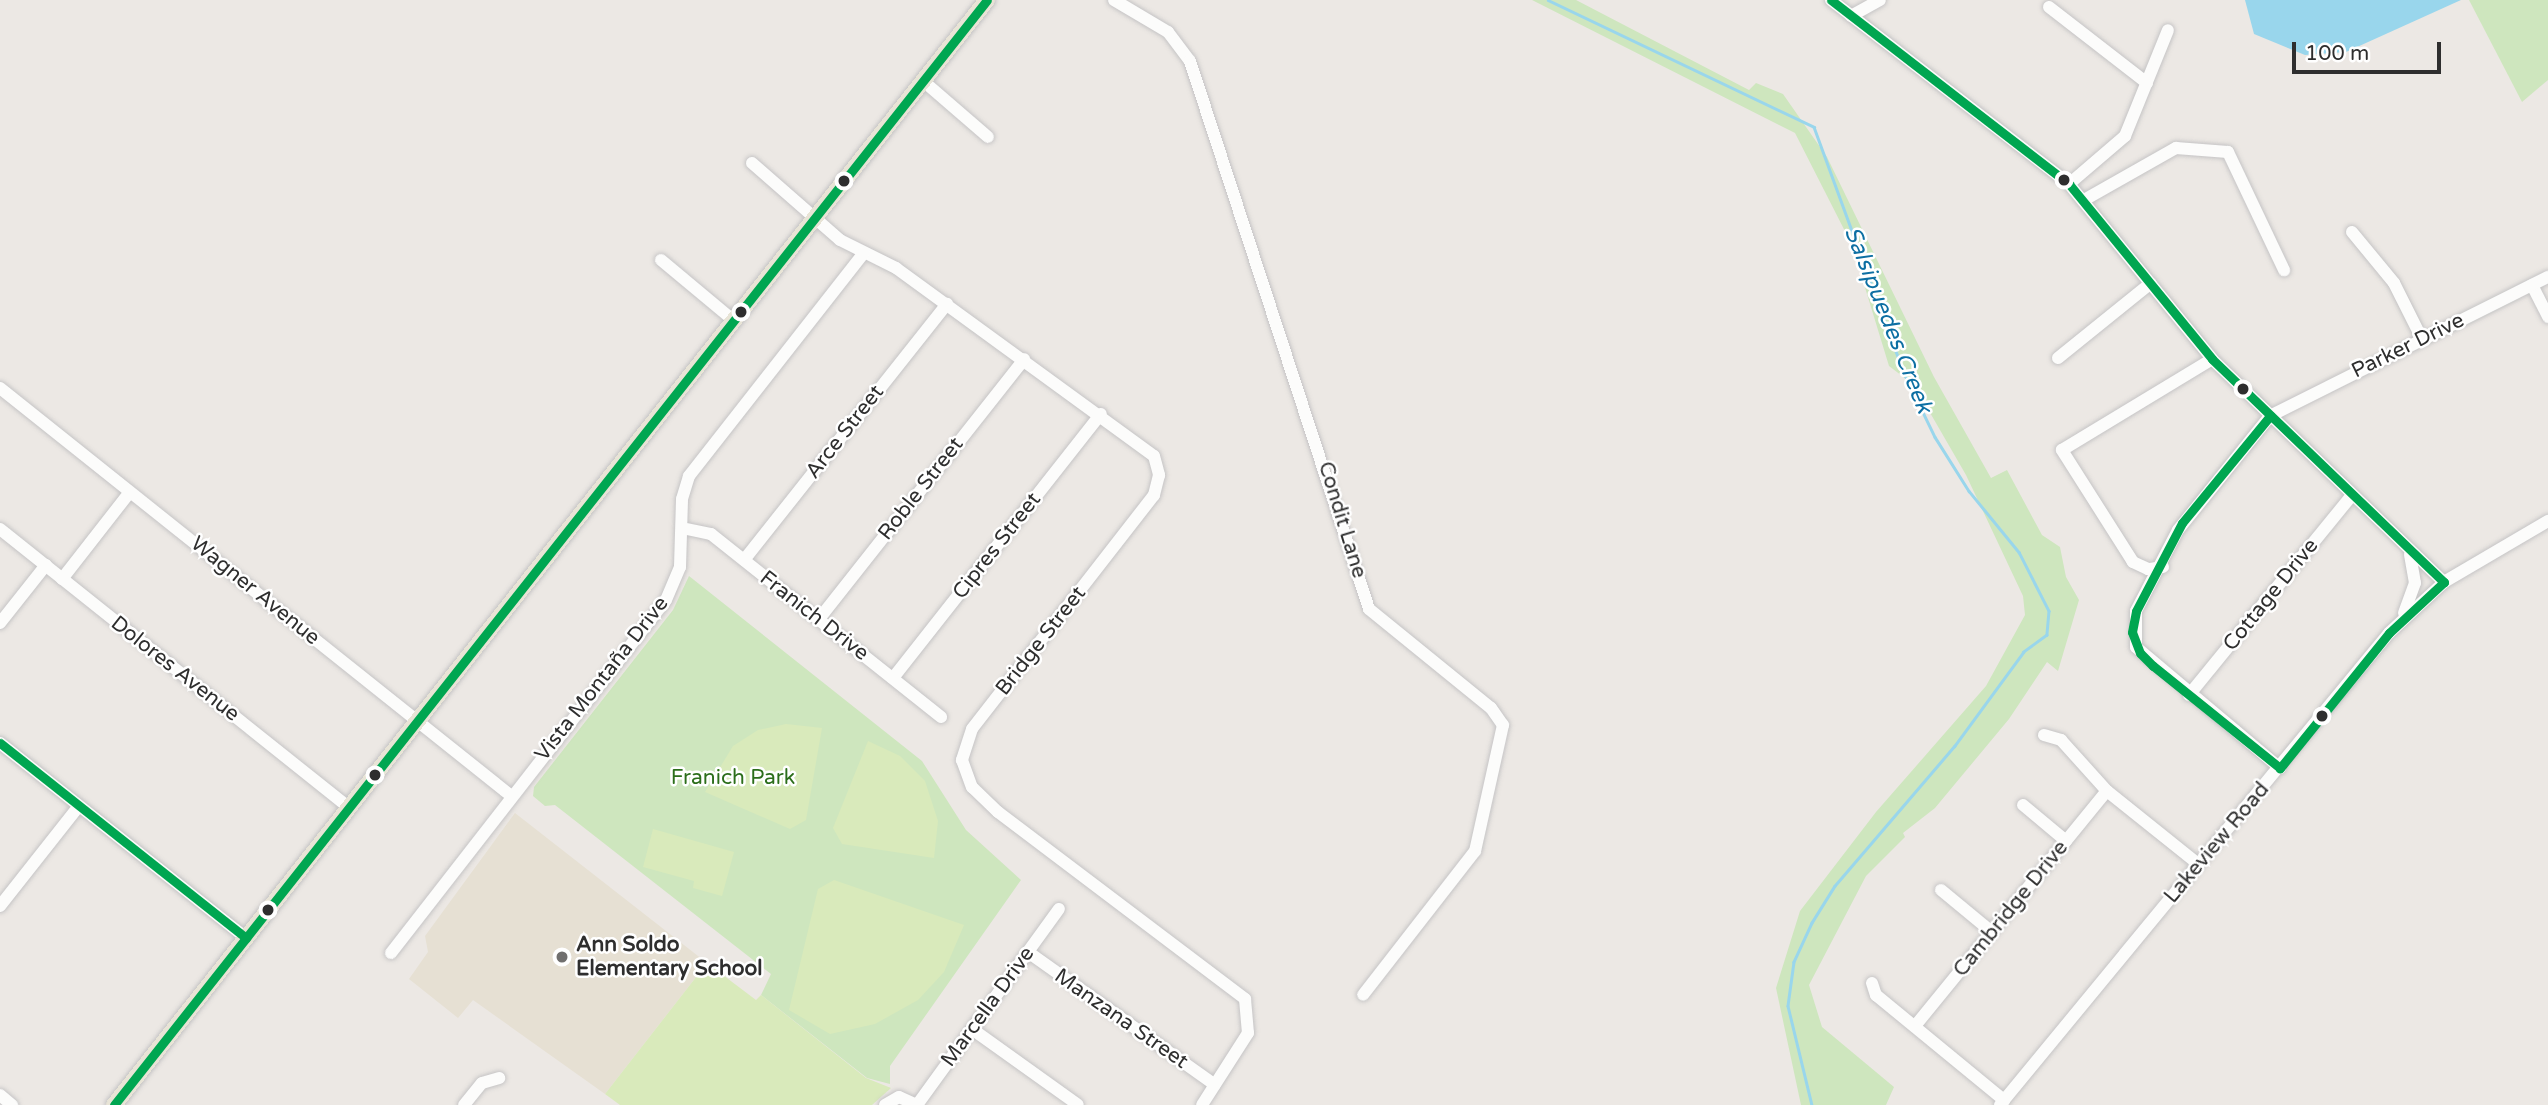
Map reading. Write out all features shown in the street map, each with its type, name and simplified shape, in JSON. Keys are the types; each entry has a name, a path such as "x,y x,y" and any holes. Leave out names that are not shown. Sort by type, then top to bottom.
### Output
{"main road":[{"path":"114,1105 987,0"}],"street":[{"name":"Condit Lane","path":"1114,0 1168,32 1190,61 1369,609 1491,708 1503,726 1475,851 1363,995"},
{"path":"1831,0 2069,184 2212,359 2410,553 2444,582"},
{"path":"1851,16 1880,0"},
{"path":"2049,7 2147,83"},
{"path":"2069,184 2125,136 2168,30"},
{"path":"922,80 988,136"},
{"path":"2084,200 2176,148 2228,152 2284,270"},
{"name":"Bridge Street","path":"752,163 814,218 864,253 896,268 1101,414 1154,456 1157,491 972,729 963,766 977,794 1030,838 1241,993 1249,1008 1250,1028 1202,1105"},
{"path":"2352,232 2394,283 2422,339"},
{"name":"Vista Montaña Drive","path":"391,953 510,795 666,600 680,566 684,491 694,469 864,253"},
{"path":"662,260 733,320"},
{"name":"Parker Drive","path":"2270,416 2548,277"},
{"path":"2058,358 2151,283"},
{"path":"2532,285 2548,317"},
{"name":"Arce Street","path":"744,560 947,304"},
{"name":"Roble Street","path":"819,619 1024,359"},
{"path":"2145,596 2145,583 2062,450 2212,359"},
{"name":"Wagner Avenue","path":"0,388 510,795"},
{"name":"Cipres Street","path":"893,678 1101,414"},
{"path":"2270,416 2182,523 2163,567 2145,596 2132,626 2136,647 2189,695 2280,768"},
{"path":"62,579 130,492"},
{"name":"Cottage Drive","path":"2189,695 2353,495"},
{"name":"Lakeview Road","path":"2002,1102 2402,620 2444,582 2548,521"},
{"name":"Dolores Avenue","path":"0,528 351,808"},
{"name":"Franich Drive","path":"682,528 711,534 941,717"},
{"path":"2402,620 2414,583 2410,553"},
{"path":"2128,555 2143,568 2163,567"},
{"path":"0,623 46,565"},
{"path":"2044,734 2061,740 2080,757 2083,769 2107,791 2197,864"},
{"path":"0,743 246,938"},
{"name":"Cambridge Drive","path":"1915,1026 2107,791"},
{"path":"2023,805 2067,841"},
{"path":"1,904 79,806"},
{"path":"1941,890 1992,932"},
{"name":"Marcella Drive","path":"917,1105 1059,909"},
{"name":"Manzana Street","path":"1028,952 1215,1085"},
{"path":"1872,983 1876,995 2002,1102"},
{"path":"972,1029 1079,1105"},
{"path":"464,1105 482,1083 499,1078"},
{"path":"0,1095 12,1105"},
{"path":"888,1102 917,1105"}],"shaded area":[{"name":"Ann Soldo Elementary School","path":"515,813 707,963 605,1094 473,1000 458,1018 409,979 428,952 425,936"}],"green space":[{"path":"1532,0 1576,0 1749,90 1756,83 1783,94 1827,157 1934,377 1991,478 2007,470 2042,535 2060,547 2066,577 2079,600 2058,671 2047,662 2009,719 1935,808 1903,833 1905,837 1866,876 1809,985 1822,1027 1894,1087 1886,1105 1801,1105 1776,988 1800,911 1876,812 1986,686 2025,615 2023,596 1966,475 1914,385 1889,366 1852,245 1795,133"},
{"path":"2469,0 2548,0 2548,80 2522,102"},
{"name":"Franich Park","path":"689,576 922,761 966,830 1021,880 890,1066 890,1084 867,1078 761,995 771,974 555,805 545,806 533,796 534,787 673,610"},
{"path":"786,724 822,728 806,820 790,829 705,792 733,746 758,730"},
{"path":"868,741 900,756 925,781 938,821 934,858 842,844 833,828"},
{"path":"653,829 734,852 722,896 693,888 694,881 643,867"},
{"path":"834,880 964,925 944,972 918,1000 875,1024 830,1034 789,1010 818,889"},
{"path":"707,963 756,1000 761,995 866,1078 891,1088 872,1105 620,1105 605,1094"}],"water":[{"path":"2245,0 2461,0 2346,52 2305,55 2254,34"}],"waterway":[{"name":"Salsipuedes Creek","path":"1548,0 1814,127 1905,375 1935,437 1969,491 2019,552 2049,611 2047,635 2024,652 1955,746 1835,886 1812,923 1794,962 1788,1006 1812,1105"}],"transit line":[{"path":"114,1105 987,0"},
{"path":"1831,0 2069,184 2212,359 2444,582 2389,633 2280,768 2153,666 2140,653 2132,632 2136,611 2182,523 2270,416"},
{"path":"0,743 246,938"}],"place":[{"name":"Ann Soldo Elementary School","path":"562,957"}]}
